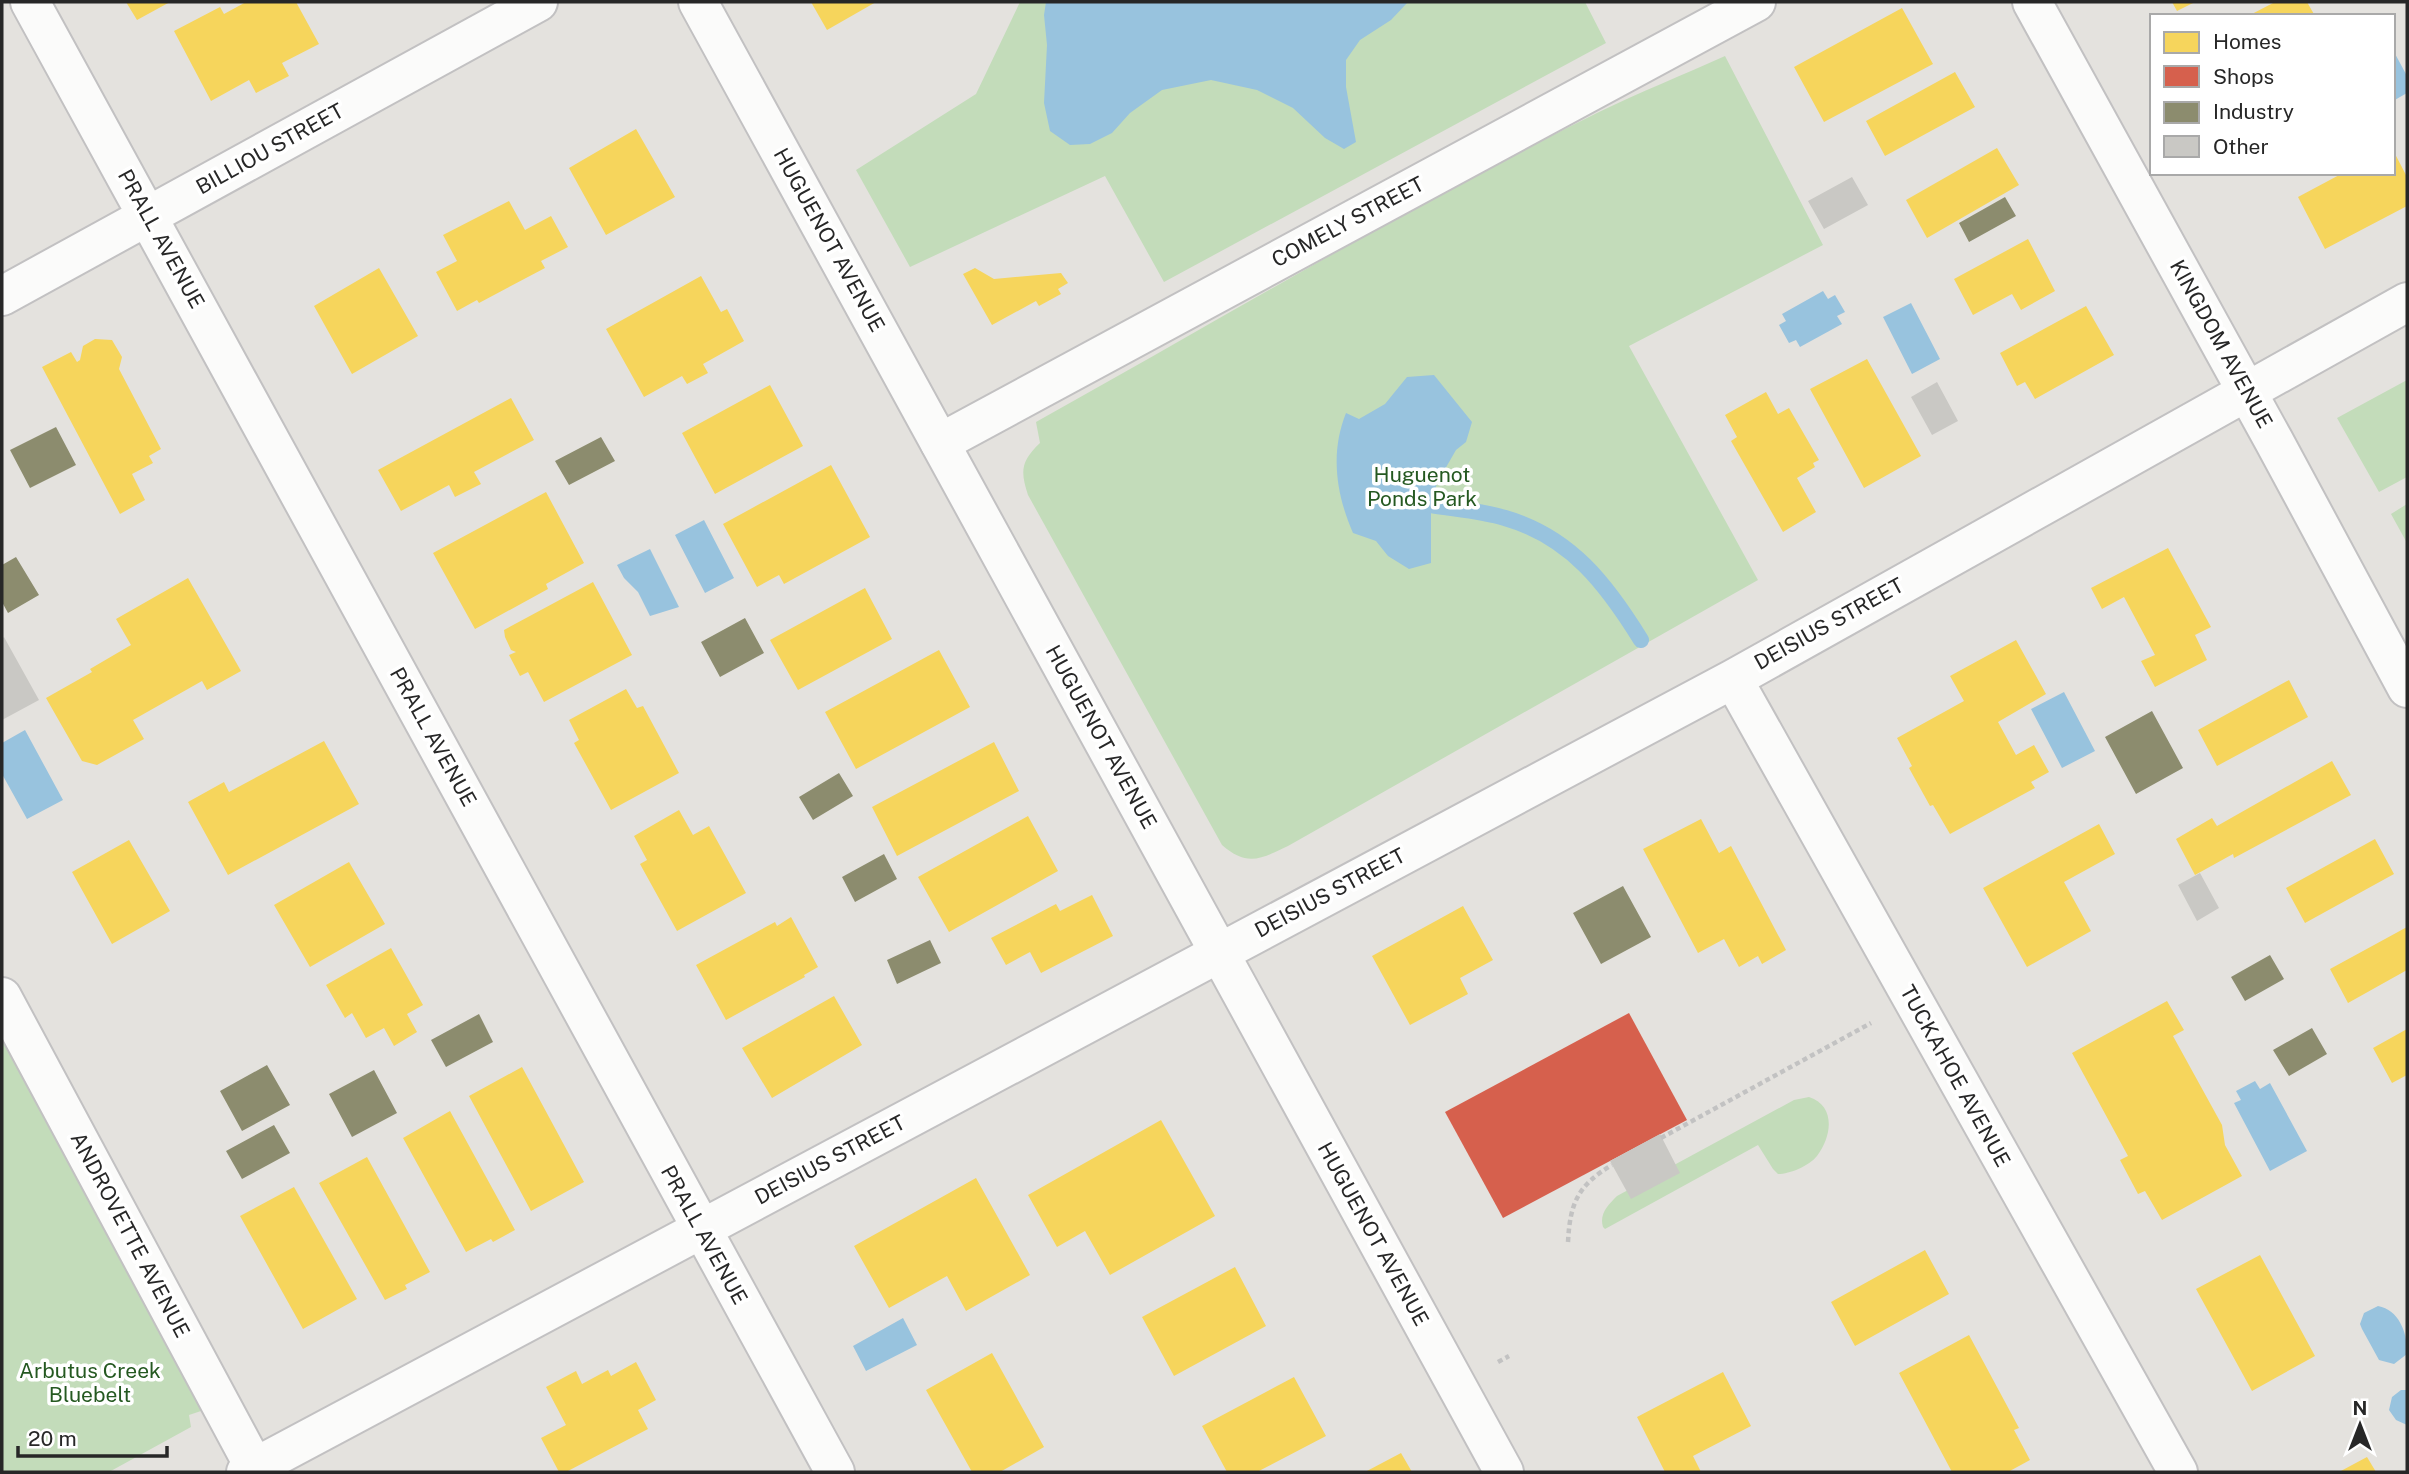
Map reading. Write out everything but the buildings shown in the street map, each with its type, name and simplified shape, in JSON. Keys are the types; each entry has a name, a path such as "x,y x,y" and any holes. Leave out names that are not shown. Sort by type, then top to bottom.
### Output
{"street":[{"name":"PRALL AVENUE","path":"30,2 835,1472"},
{"name":"BILLIOU STREET","path":"2,296 538,2"},
{"name":"HUGUENOT AVENUE","path":"698,2 1504,1472"},
{"name":"COMELY STREET","path":"940,443 1756,2"},
{"name":"KINGDOM AVENUE","path":"2032,2 2407,688"},
{"name":"DEISIUS STREET","path":"253,1471 1733,679 2407,302"},
{"name":"TUCKAHOE AVENUE","path":"1733,679 2178,1472"},
{"name":"ANDROVETTE AVENUE","path":"2,997 253,1471"}],"path":[{"path":"1661,1138 1871,1023"},
{"path":"1568,1242 1570,1212 1575,1200 1591,1178 1612,1165"},
{"path":"1498,1362 1509,1356"}],"green space":[{"path":"1020,2 1585,2 1606,43 1164,282 1105,176 910,267 856,170 976,94"},
{"name":"Huguenot Ponds Park","path":"1725,56 1823,245 1629,346 1758,580 1288,846 1254,859 1231,852 1222,845 1028,495 1023,473 1029,455 1040,443 1036,422 1527,148 1630,97"},
{"path":"2407,380 2407,477 2379,492 2337,418"},
{"path":"2407,504 2407,543 2391,514"},
{"name":"Arbutus Creek Bluebelt","path":"2,1036 204,1410 189,1415 191,1427 109,1472 2,1472"},
{"path":"1809,1097 1824,1107 1829,1122 1826,1140 1817,1156 1809,1163 1794,1171 1778,1174 1758,1145 1605,1229 1603,1227 1603,1214 1617,1196 1794,1100"}],"water":[{"path":"1046,2 1408,2 1391,20 1360,40 1346,60 1346,87 1356,142 1344,149 1325,138 1293,108 1257,90 1211,80 1162,90 1130,113 1112,133 1090,144 1070,145 1050,131 1044,103"},
{"path":"2395,54 2407,76 2407,93 2395,100"},
{"path":"1823,291 1828,299 1835,295 1845,312 1837,316 1842,324 1800,347 1796,340 1789,343 1779,325 1786,321 1782,314"},
{"path":"1911,303 1940,359 1912,374 1883,317"},
{"path":"1434,375 1472,422 1466,442 1456,450 1437,483 1431,505 1431,563 1409,569 1388,556 1376,541 1353,533 1339,488 1338,443 1346,413 1359,419 1385,404 1407,377"},
{"path":"704,520 734,578 705,593 675,535"},
{"path":"650,549 679,607 650,616 638,592 624,578 617,565"},
{"path":"2064,692 2095,751 2062,768 2031,709"},
{"path":"25,730 63,800 27,819 2,774 2,743"},
{"path":"2255,1081 2260,1089 2270,1083 2307,1151 2270,1171 2234,1103 2241,1100 2236,1091"},
{"path":"2378,1306 2386,1308 2397,1318 2406,1339 2407,1354 2394,1364 2379,1360 2360,1324 2364,1313"},
{"path":"903,1318 917,1345 866,1371 853,1346"},
{"path":"2401,1390 2407,1390 2407,1425 2396,1420 2389,1410 2392,1397"}],"waterway":[{"path":"1431,505 1505,518 1549,537 1568,550 1600,582 1641,640"}]}
